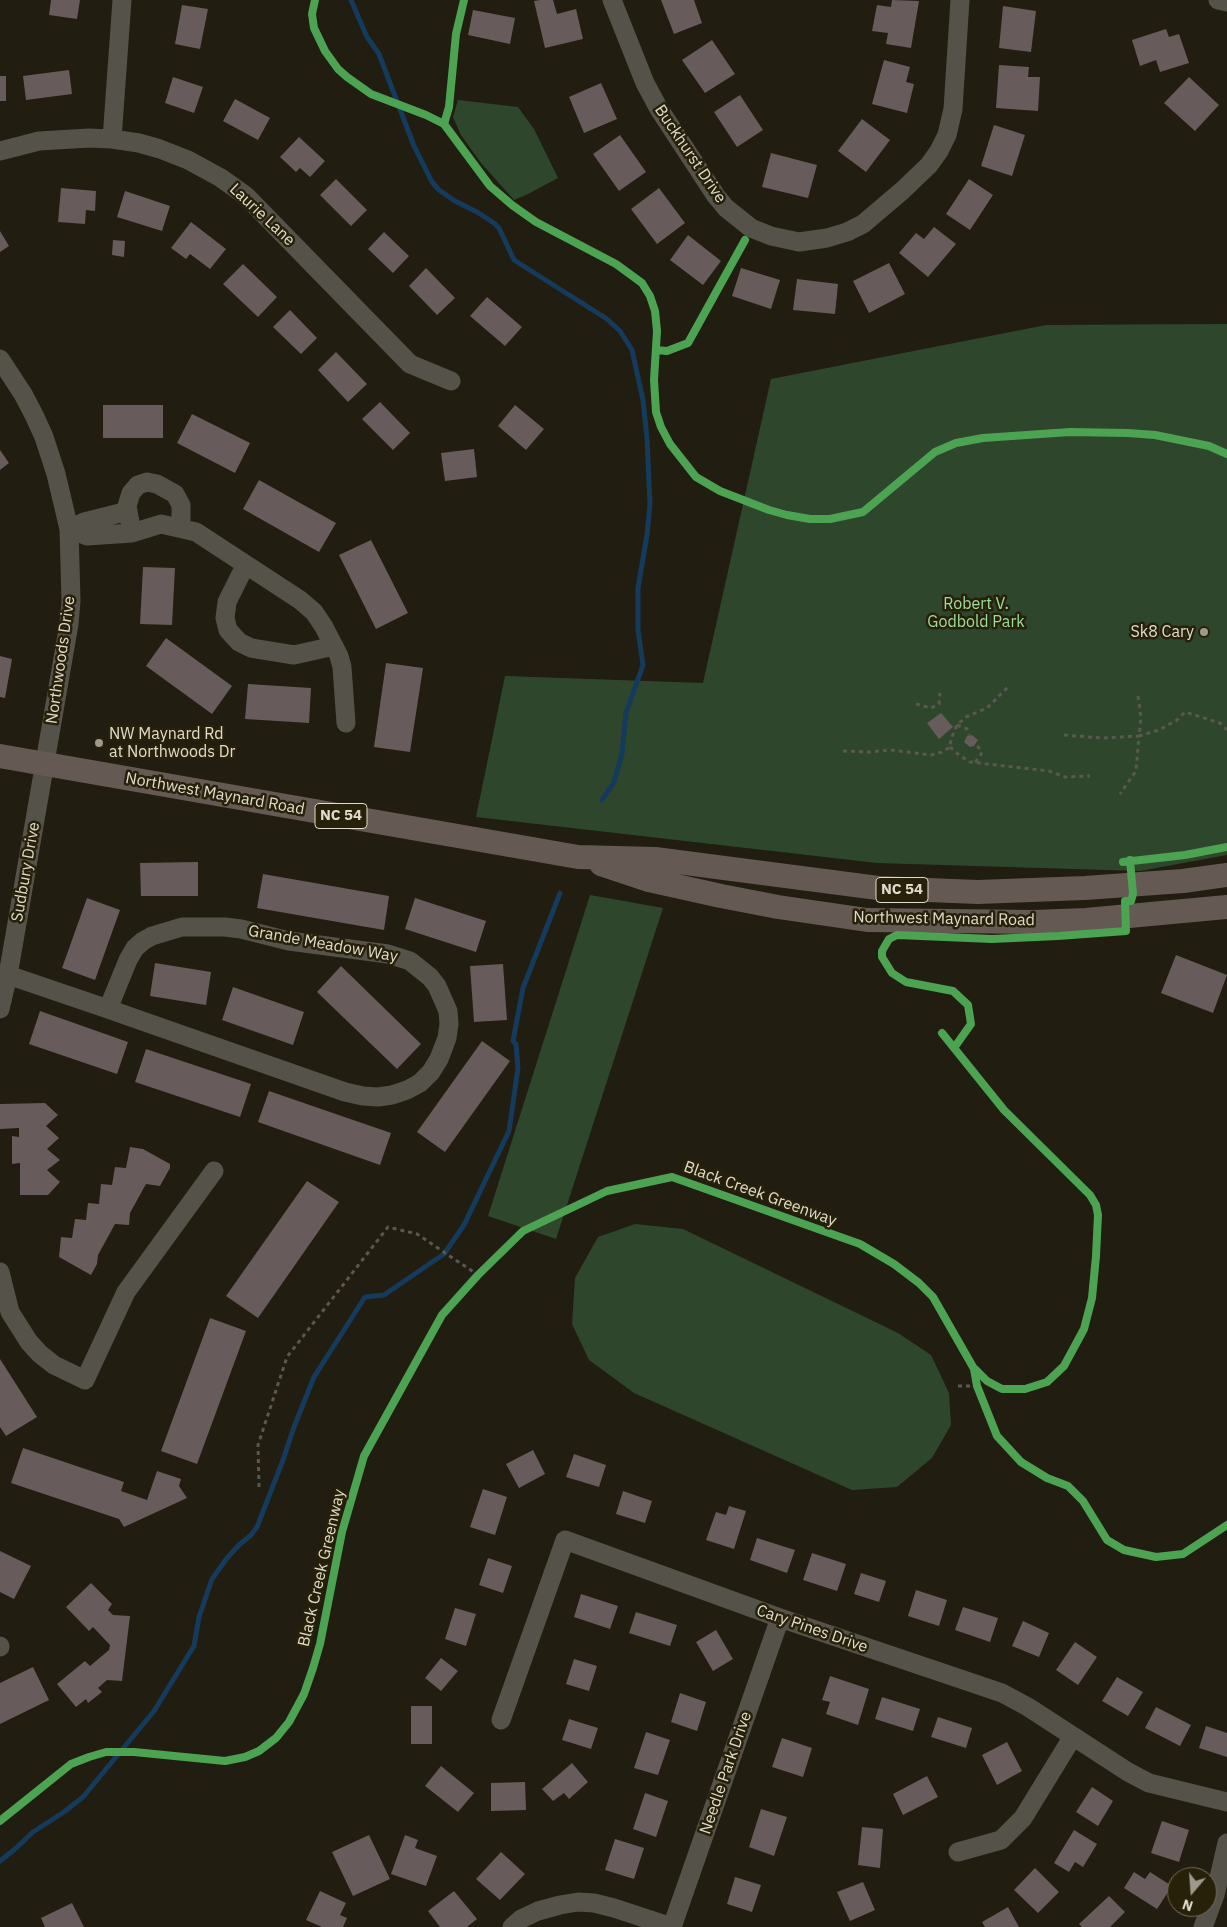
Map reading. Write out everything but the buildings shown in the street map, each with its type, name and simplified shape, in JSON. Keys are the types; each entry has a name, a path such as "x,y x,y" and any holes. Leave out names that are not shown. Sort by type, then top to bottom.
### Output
{"main road":[{"name":"Northwest Maynard Road","path":"0,756 578,857 649,880 721,896 778,908 867,920 1033,922 1086,920 1227,907"},
{"name":"Northwest Maynard Road","path":"578,857 655,858 878,888 928,891 978,892 1094,888 1175,882 1227,874"}],"street":[{"path":"112,139 122,0"},
{"name":"Buckhurst Drive","path":"612,0 646,83 659,109 716,196 726,208 751,228 771,236 799,242 827,238 847,232 863,224 903,190 929,165 939,151 947,135 953,109 960,0"},
{"path":"1218,0 1227,2"},
{"name":"Laurie Lane","path":"0,151 39,141 66,138 112,139 160,148 188,160 227,182 252,202 410,364 451,381"},
{"name":"Northwoods Drive","path":"0,359 23,394 44,438 69,529 71,600 69,624 44,765"},
{"path":"132,533 127,506 131,493 138,485 146,482 158,484 175,494 181,505 182,528"},
{"path":"69,529 84,522 128,511"},
{"path":"69,529 87,536 132,533 161,524 196,532 245,566 300,600 314,612 334,646 342,667 346,723"},
{"path":"245,566 227,602 225,618 228,630 239,642 251,648 294,655 334,646"},
{"name":"Sudbury Drive","path":"0,1009 8,975 44,765"},
{"name":"Grande Meadow Way","path":"8,975 345,1092 363,1096 378,1097 392,1095 420,1083 431,1072 439,1059 447,1038 449,1024 448,1011 437,986 430,977 410,961 388,954 289,941 224,927 182,927 160,933 143,941 135,948 128,960 108,1009"},
{"path":"0,1272 10,1312 29,1342 54,1366 85,1380 126,1292 214,1171"},
{"name":"Cary Pines Drive","path":"501,1720 565,1540 780,1618 1002,1694 1028,1707 1072,1738 1149,1783 1227,1802"},
{"name":"Needle Park Drive","path":"672,1927 780,1618"},
{"path":"958,1852 1001,1840 1022,1818 1072,1738"},
{"path":"1204,1927 1215,1895 1227,1843"},
{"path":"512,1927 521,1919 538,1911 560,1904 578,1902 594,1903 614,1908 672,1927"}],"path":[{"path":"950,747 957,725 966,717 987,708 1008,687"},
{"path":"916,704 931,708 939,704 940,693"},
{"path":"1120,794 1136,771 1141,718 1138,696"},
{"path":"1064,735 1102,738 1139,736 1159,730 1177,720 1185,712 1220,723 1226,729"},
{"path":"957,725 968,729 968,735"},
{"path":"974,763 982,752 976,744"},
{"path":"843,751 870,752 890,750 931,754 942,752 950,747"},
{"path":"950,747 958,755 974,763 1049,771 1065,777 1090,776"},
{"path":"259,1486 258,1445 287,1357 388,1227 417,1234 478,1275"},
{"path":"472,1282 484,1269"},
{"path":"958,1386 976,1382 981,1396"}],"green space":[{"path":"458,100 518,107 534,129 558,178 514,200 481,163 461,135 453,117"},
{"name":"Robert V. Godbold Park","path":"1227,324 1227,855 1140,871 877,863 476,817 505,676 703,683 771,379 1046,325"},
{"path":"590,895 663,908 556,1239 488,1216"},
{"path":"635,1224 683,1229 898,1333 931,1355 949,1393 951,1425 932,1458 897,1487 852,1490 634,1393 589,1360 572,1324 575,1278 598,1237"}],"waterway":[{"path":"351,0 367,37 379,54 414,146 432,182 439,190 455,201 494,223 499,228 514,260 607,319 620,331 632,350 643,400 650,504 638,588 638,630 643,665 626,713 622,754 614,782 602,800"},
{"path":"0,1861 33,1832 83,1797 154,1711 194,1646 199,1617 212,1579 227,1558 257,1527 314,1377 365,1297 384,1295 444,1254 464,1225 509,1131 518,1068 516,1044 513,1041 523,988 560,893"}],"cycle path":[{"path":"315,0 312,14 314,28 325,51 338,69 347,77 371,94 444,124 490,186 512,205 536,222 616,264 642,283 650,296 655,311 657,331 654,380 656,412 661,427 670,444 696,477 720,491 787,515 810,519 830,519 863,512 935,452 956,443 983,438 1070,432 1128,433 1155,435 1209,446 1227,454"},
{"path":"444,124 449,107 456,34 464,0"},
{"path":"656,350 667,351 688,343 745,240"},
{"path":"1123,862 1185,855 1227,847"},
{"path":"954,1048 971,1024 968,1005 953,991 906,982 892,973 882,957 882,951 889,939 897,935 992,939 1126,931 1125,901 1131,901 1133,894 1130,860"},
{"name":"Black Creek Greenway","path":"0,1821 71,1764 89,1757 106,1752 134,1752 225,1761 245,1757 259,1751 276,1738 289,1722 304,1694 313,1668 320,1644 342,1532 364,1456 442,1315 478,1275 523,1231 607,1191 672,1177 860,1244 894,1264 919,1283 933,1297 973,1367 987,1381 1002,1389 1025,1389 1047,1382 1064,1366 1084,1329 1092,1298 1098,1215 1096,1205 1090,1195 1004,1110 942,1033"},
{"path":"974,1369 977,1386 997,1436 1021,1462 1047,1478 1068,1486 1083,1501 1107,1540 1124,1550 1156,1557 1183,1554 1227,1525"}],"place":[{"name":"Sk8 Cary","path":"1204,632"},
{"name":"NW Maynard Rd at Northwoods Dr","path":"99,743"}]}
